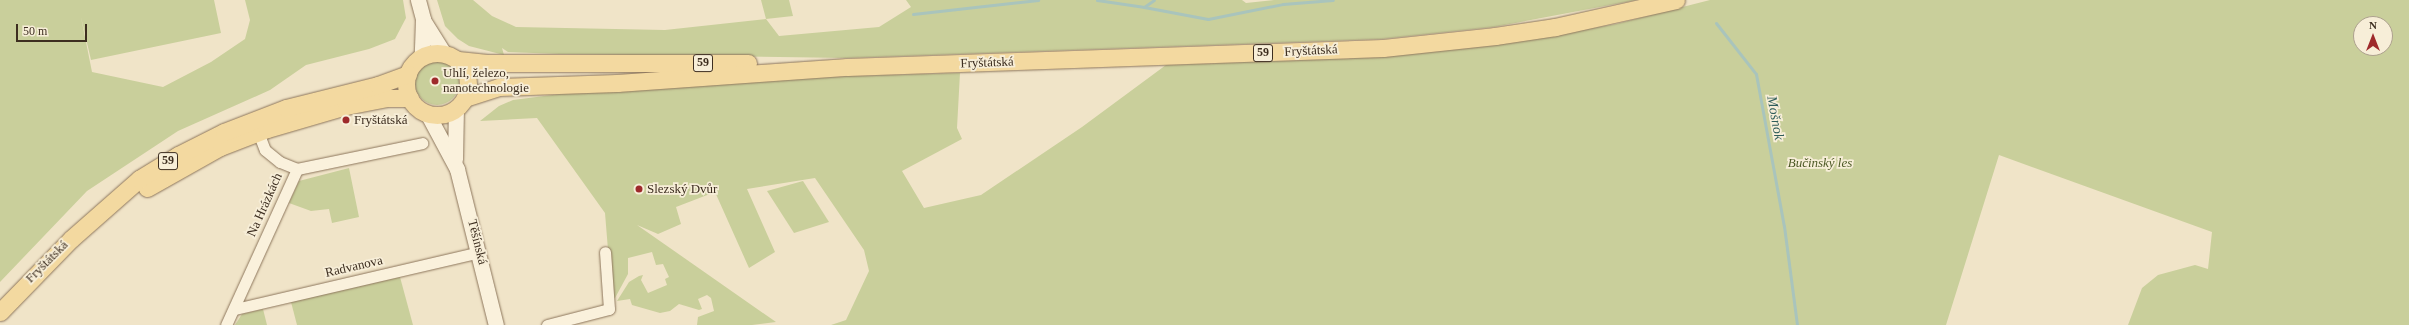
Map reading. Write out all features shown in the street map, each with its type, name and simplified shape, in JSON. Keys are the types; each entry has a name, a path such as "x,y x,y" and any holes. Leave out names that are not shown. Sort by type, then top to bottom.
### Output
{"main road":[{"path":"418,0 423,19 422,56"},
{"name":"Fryštátská","path":"460,103 499,87 617,83 846,67 1383,48 1495,36 1554,27 1676,0"},
{"path":"423,19 468,78 460,103 440,114 427,113 414,104 410,98 406,85 408,74 413,64 422,56 432,53 451,57"},
{"name":"Fryštátská","path":"451,57 487,63 724,62 846,67"},
{"name":"Fryštátská","path":"0,312 32,276 139,179 178,155 224,132 286,108 378,86 408,74"},
{"name":"Fryštátská","path":"99,216 220,147 258,132 346,106 387,98 410,98"},
{"name":"Těšínská","path":"455,160 460,103"},
{"name":"Těšínská","path":"427,113 455,160 496,325"}],"street":[{"path":"258,132 265,150 280,162 297,169"},
{"name":"Na Hrázkách","path":"226,325 297,169 422,143"},
{"name":"Radvanova","path":"234,309 479,252"},
{"path":"546,325 609,310 605,252"}],"green space":[{"path":"0,0 214,0 221,33 91,60 81,17 92,72 163,87 211,62 245,39 250,20 245,0 403,0 406,18 395,39 369,49 306,65 270,90 178,131 87,191 0,282"},
{"path":"437,0 473,0 492,16 516,27 665,30 766,19 779,36 879,27 911,7 906,0 1242,0 1246,3 1274,0 1637,0 1494,27 1382,39 847,58 559,54 508,52 502,48 504,55 469,46 458,39 445,26"},
{"path":"761,0 789,0 793,16 766,19"},
{"name":"Bučinský les","path":"1710,0 2409,0 2409,325 2128,325 2142,288 2158,275 2195,265 2208,269 2212,232 1999,155 1946,325 831,325 846,320 869,271 864,250 815,178 747,189 775,252 749,268 715,192 676,207 681,224 658,234 637,225 776,322 752,325 697,325 698,317 714,311 711,298 707,295 698,299 702,309 699,310 679,304 670,311 660,313 632,305 630,299 617,301 629,282 639,276 643,275 641,280 648,293 667,285 665,279 669,277 663,264 656,265 652,252 628,258 628,274 615,298 612,299 605,213 537,118 480,121 499,106 513,100 560,94 847,76 960,73 957,128 962,139 902,171 924,208 981,195 1082,127 1166,65 1383,57 1496,45 1616,24"},
{"path":"433,61 441,61 446,62 453,67 458,74 458,92 453,99 446,104 433,105 425,102 418,95 415,87 415,79 418,71 425,64"},
{"path":"349,168 359,217 332,223 329,209 311,211 289,203 299,181"},
{"path":"803,181 829,222 794,233 767,191"},
{"path":"400,277 413,325 297,325 291,302"},
{"path":"263,309 267,325 235,325 242,314"}],"waterway":[{"name":"Mošnok","path":"913,14 1038,0"},
{"name":"Mošnok","path":"1097,0 1144,7 1154,0"},
{"path":"1144,7 1208,19 1283,4 1333,0"},
{"name":"Mošnok","path":"1716,23 1756,74 1784,226 1797,325"}],"place":[{"name":"Uhlí, železo, nanotechnologie","path":"435,81"},
{"name":"Fryštátská","path":"346,120"},
{"name":"Slezský Dvůr","path":"639,189"}]}
